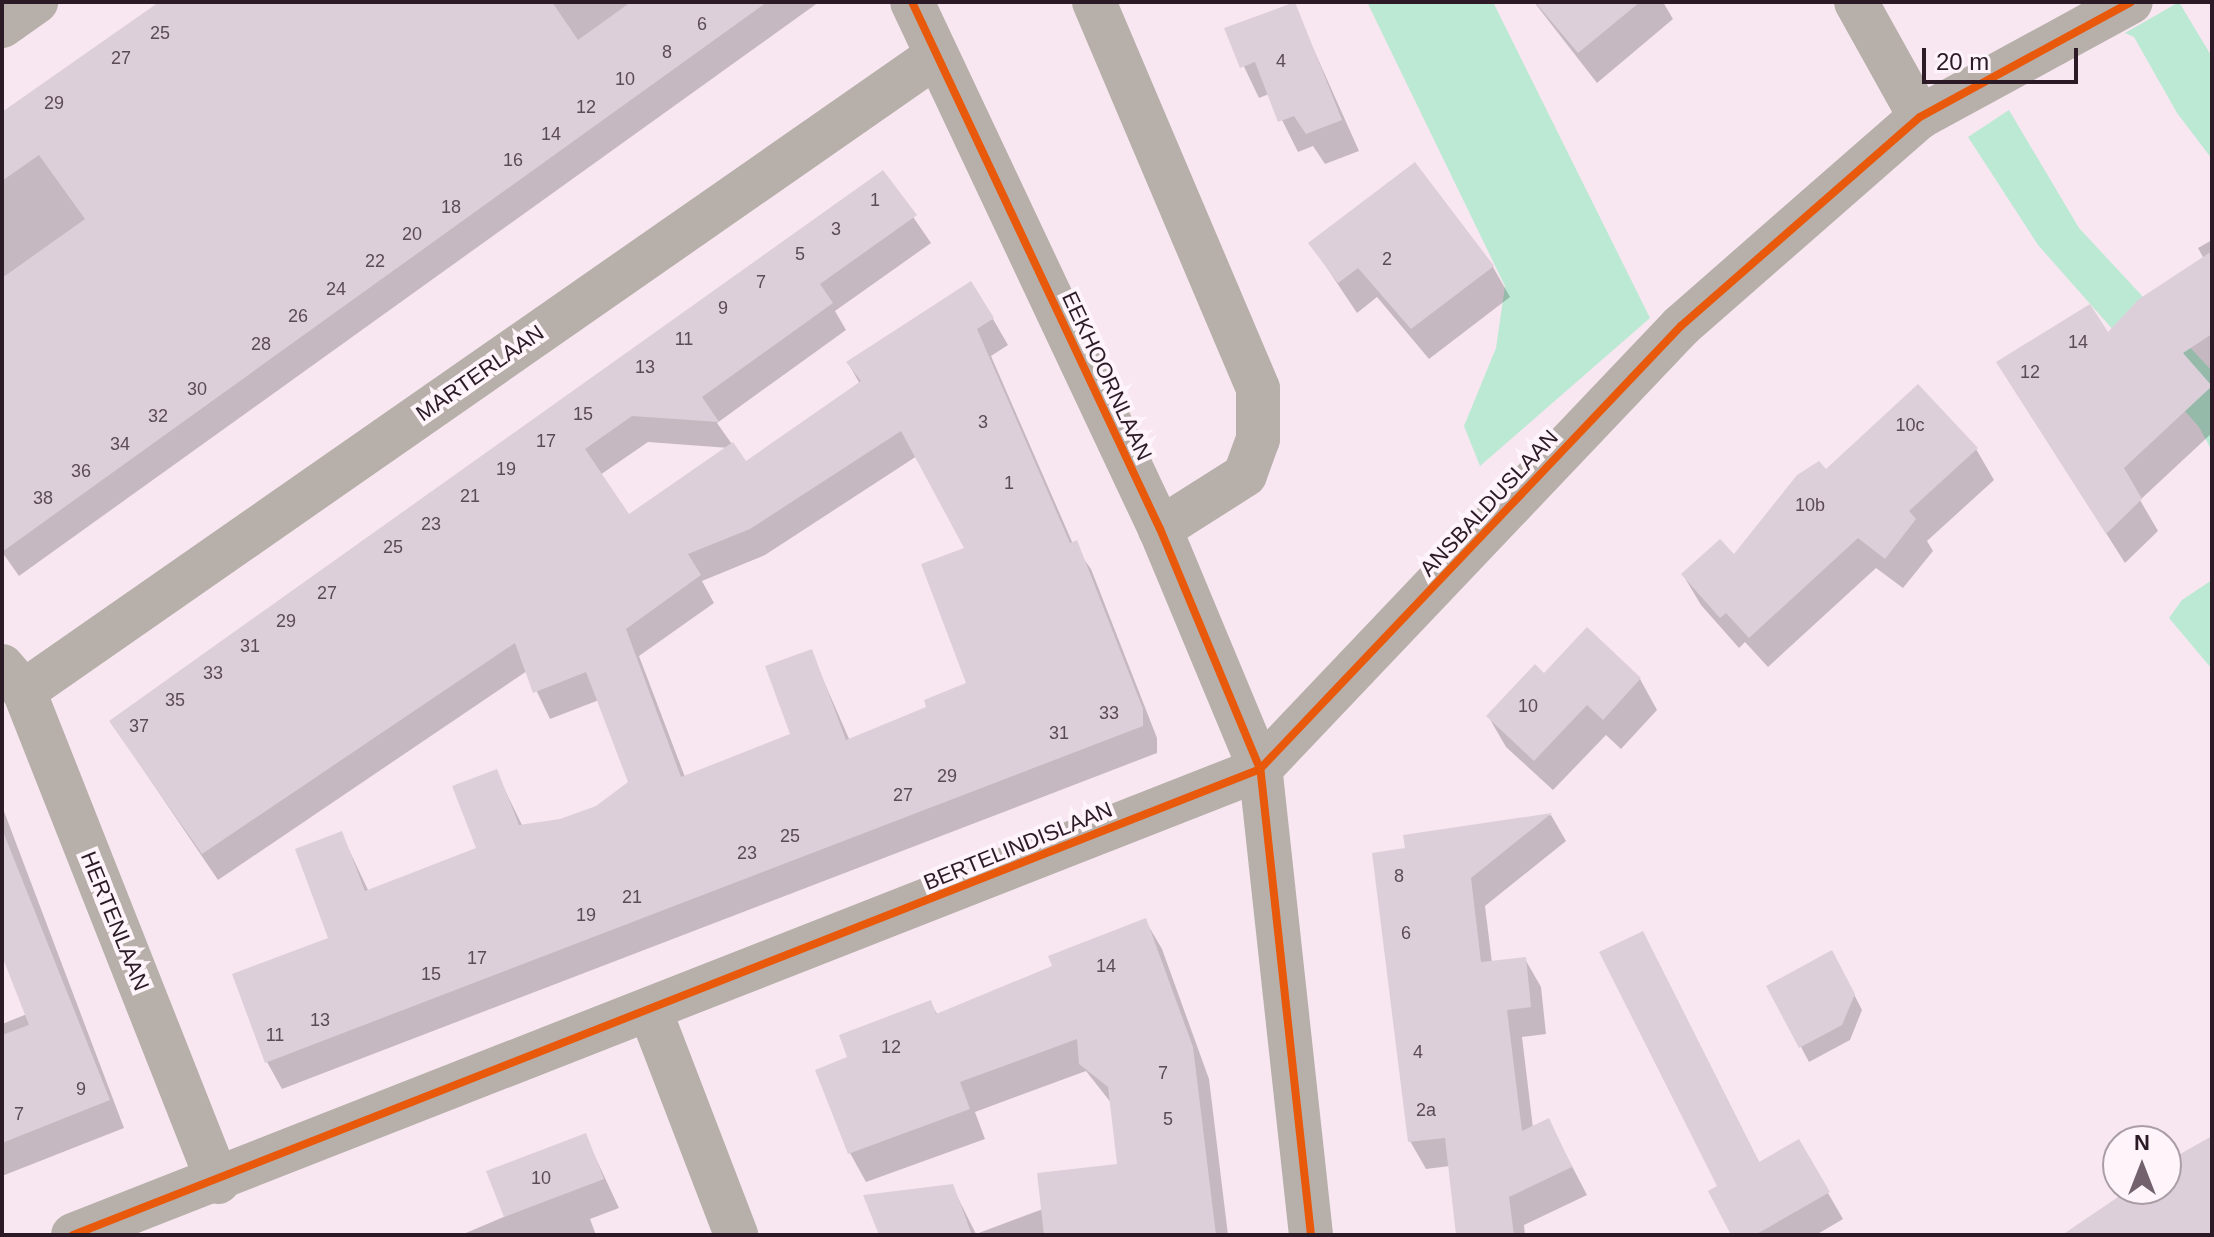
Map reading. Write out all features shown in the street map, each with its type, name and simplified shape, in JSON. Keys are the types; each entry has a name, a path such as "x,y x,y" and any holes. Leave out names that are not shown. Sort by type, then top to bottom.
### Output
{"street":[{"path":"2,26 36,2"},
{"name":"EEKHOORNLAAN","path":"912,2 1160,529 1260,769"},
{"path":"1094,2 1258,389 1258,439 1245,475 1160,529"},
{"path":"1856,2 1920,117"},
{"name":"ANSBALDUSLAAN","path":"1260,769 1681,326 1920,117 2131,2"},
{"name":"MARTERLAAN","path":"13,679 936,56"},
{"name":"HERTENLAAN","path":"13,679 218,1182"},
{"path":"1260,769 1311,1235"},
{"name":"BERTELINDISLAAN","path":"73,1235 218,1182 651,1013 1260,769"},
{"path":"651,1013 736,1235"}],"green space":[{"path":"1367,2 1493,2 1650,318 1480,466 1464,426 1496,348 1505,286"},
{"path":"2179,2 2212,57 2212,159 2177,113 2134,37 2125,33"},
{"path":"2009,110 2079,228 2212,371 2212,451 2199,427 2038,245 1968,137"},
{"path":"2212,580 2212,669 2169,618 2182,600"}],"building":[{"path":"159,2 552,2 578,40 631,2 767,2 2,552 2,278 85,219 39,155 2,181 2,112"},
{"path":"1295,2 1342,120 1306,134 1294,116 1278,122 1255,62 1240,68 1224,28"},
{"path":"1535,2 1640,2 1578,53"},
{"path":"1415,162 1494,266 1411,329 1358,268 1338,283 1308,243"},
{"path":"883,170 917,215 820,284 833,303 702,397 719,422 632,416 585,449 629,514 733,442 746,461 861,381 846,362 971,281 994,318 977,329 1070,543 1077,540 1143,709 1143,726 265,1063 232,974 328,938 295,849 342,831 365,891 476,848 452,786 497,769 519,825 560,819 596,806 628,782 586,672 533,693 515,643 202,854 109,721","holes":["901,431 964,548 921,564 966,683 924,700 926,707 846,740 812,649 765,666 790,734 681,777 626,629 701,575 688,554 750,529"]},
{"path":"2212,251 2212,334 2183,353 2212,386 2124,468 2142,499 2106,534 1996,362 2090,304 2108,332 2139,299"},
{"path":"1918,384 1978,448 1909,511 1916,519 1885,559 1858,538 1749,638 1726,613 1720,618 1681,574 1720,539 1734,554 1797,475 1819,461 1826,469"},
{"path":"1587,627 1641,678 1603,720 1587,705 1534,761 1486,716 1535,664 1544,673"},
{"path":"1552,813 1471,878 1481,962 1526,957 1531,1007 1507,1010 1522,1131 1549,1118 1572,1167 1509,1197 1514,1235 1456,1235 1445,1138 1408,1142 1372,853 1405,848 1403,835"},
{"path":"4,834 110,1100 2,1143 2,1035 29,1025 2,956"},
{"path":"1146,918 1193,1047 1216,1235 1044,1235 1037,1173 1117,1164 1108,1087 1079,1064 1077,1039 960,1082 970,1109 848,1154 815,1070 847,1057 839,1035 931,1000 936,1014 1052,966 1048,956"},
{"path":"1643,931 1759,1162 1799,1139 1830,1192 1755,1235 1731,1235 1708,1191 1717,1186 1599,952"},
{"path":"1832,950 1855,994 1842,1025 1799,1048 1766,986"},
{"path":"586,1133 604,1179 504,1217 486,1171"},
{"path":"2212,1136 2212,1235 2062,1235 2106,1205 2182,1205 2182,1153"},
{"path":"953,1184 972,1235 879,1235 863,1195"}],"cycle path":[{"path":"73,1235 1260,769 1160,529 912,2"},
{"path":"1311,1235 1260,769 1681,326 1920,117 2131,2"}]}
